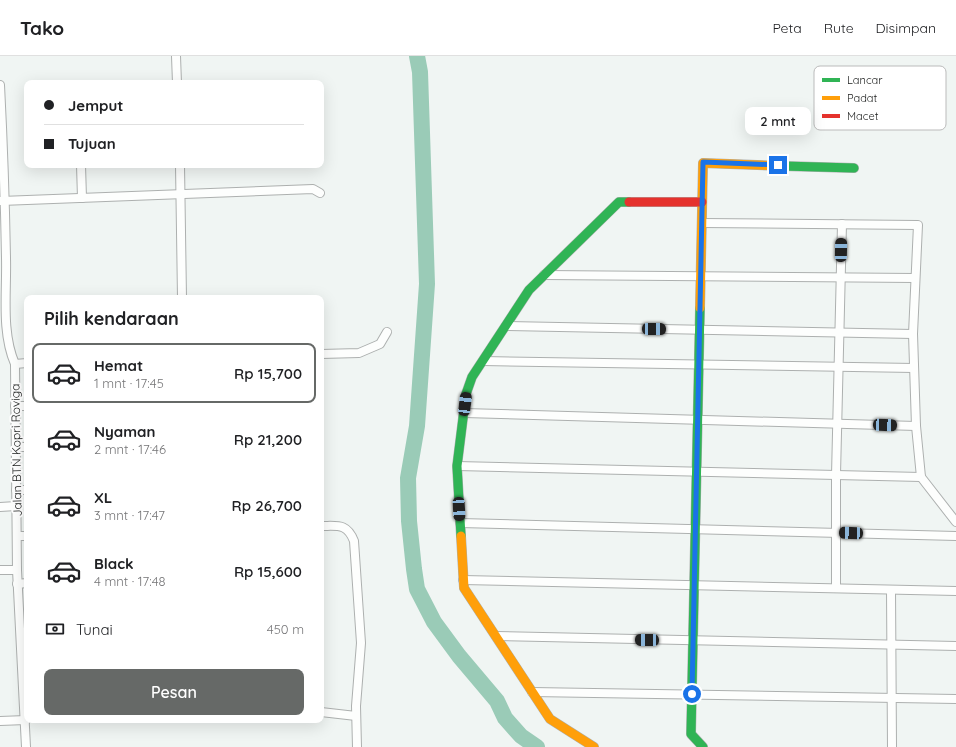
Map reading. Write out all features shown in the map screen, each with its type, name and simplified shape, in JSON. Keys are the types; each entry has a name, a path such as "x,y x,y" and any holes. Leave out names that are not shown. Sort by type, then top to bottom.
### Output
{"street":[{"path":"176,56 177,80"},
{"name":"Jalan BTN Kopri Roviga","path":"0,85 2,201 7,316 10,351 15,364 17,584 23,627 24,668"},
{"path":"703,747 691,734 696,529 696,420 703,162 854,168"},
{"path":"81,168 82,198"},
{"path":"180,168 182,195 182,295"},
{"path":"2,201 313,189 320,193"},
{"path":"594,747 550,719 464,588 457,466 466,394 482,361 529,290 619,202 702,202"},
{"path":"702,223 918,225 913,334 916,426 921,477 956,522"},
{"path":"836,588 836,475 842,224"},
{"path":"544,275 915,278"},
{"path":"506,326 913,334"},
{"path":"324,354 359,353 380,344 387,332"},
{"path":"0,352 10,351"},
{"path":"482,361 914,368"},
{"path":"15,364 24,363"},
{"path":"15,406 24,406"},
{"path":"464,413 916,426"},
{"path":"16,448 24,447"},
{"path":"457,466 921,477"},
{"path":"16,490 24,490"},
{"path":"0,507 16,506"},
{"path":"460,523 956,536"},
{"path":"324,526 344,527 350,531 354,540 361,643 356,716 357,747"},
{"path":"17,536 24,536"},
{"path":"0,570 17,570"},
{"path":"463,580 956,591"},
{"path":"17,584 24,583"},
{"path":"891,590 892,747"},
{"path":"496,636 956,646"},
{"path":"532,692 956,699"},
{"path":"324,712 356,716"},
{"path":"0,721 24,720"},
{"name":"Jalan BTN Kopri Roviga","path":"26,723 26,747"}],"waterway":[{"path":"417,56 420,72 427,284 417,426 408,478 409,521 417,589 434,622 459,656 497,701 505,718 521,736 537,747"}],"traffic: fast":[{"path":"783,166 854,168"},
{"path":"461,536 457,466 466,394 472,377 529,290 619,202 629,202"},
{"path":"700,308 691,734 703,747"}],"traffic: slow":[{"path":"700,308 703,163 783,166"},
{"path":"461,536 464,588 550,719 594,747"}],"traffic: jam":[{"path":"629,202 702,202"}],"route":[{"path":"692,694 696,529 696,420 703,162 778,165"}]}
